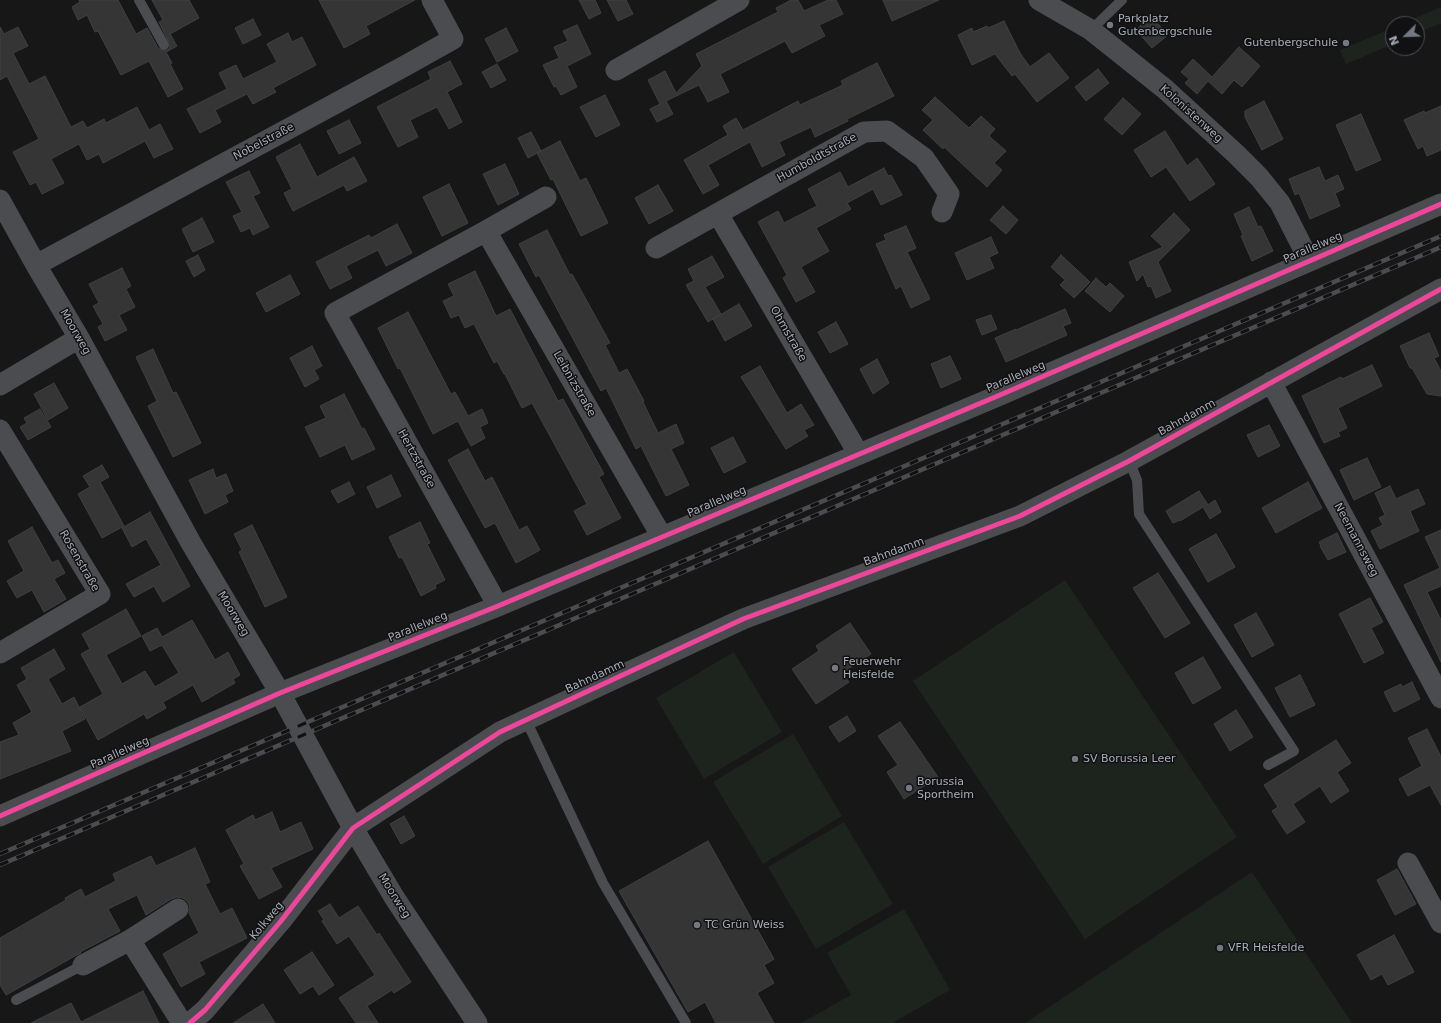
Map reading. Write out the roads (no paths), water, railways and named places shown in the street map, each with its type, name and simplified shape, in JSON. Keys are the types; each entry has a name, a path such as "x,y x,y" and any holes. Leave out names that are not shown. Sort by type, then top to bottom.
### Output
{"street":[{"name":"Nobelstraße","path":"36,265 404,67 453,39 432,0"},
{"path":"616,70 739,0"},
{"name":"Kolonistenweg","path":"1039,0 1091,30 1165,90 1236,154 1259,177 1280,203 1309,260"},
{"name":"Humboldtstraße","path":"656,248 864,132 886,131 924,158 949,194 942,212"},
{"path":"486,231 546,197"},
{"name":"Moorweg","path":"0,200 79,338 191,543 280,694 353,828 394,897 477,1023"},
{"name":"Parallelweg","path":"0,816 280,694 498,606 858,453 1000,395 1441,204"},
{"name":"Ohmstraße","path":"718,214 858,453"},
{"name":"Hertzstraße","path":"486,231 335,313 498,606"},
{"name":"Leibnizstraße","path":"486,231 662,537"},
{"name":"Bahndamm","path":"353,828 500,732 743,619 1020,516 1129,461 1271,382 1440,292"},
{"path":"0,385 79,338"},
{"name":"Neemannsweg","path":"1271,382 1441,698"},
{"name":"Rosenstraße","path":"0,430 100,594 0,652"},
{"name":"Kolkweg","path":"202,1019 353,828"},
{"path":"1408,863 1441,923"},
{"path":"84,966 130,940 178,909"},
{"path":"130,940 182,1023"}],"lane":[{"path":"139,0 164,45"},
{"path":"1091,30 1122,0"},
{"path":"1129,461 1137,480 1139,514 1294,751 1268,765"},
{"path":"526,720 603,883 686,1023"},
{"path":"16,1000 84,966"}],"railway":[{"path":"0,854 1441,236"},
{"path":"0,865 1441,247"}],"place":[{"name":"Parkplatz Gutenbergschule","path":"1110,25"},
{"name":"Gutenbergschule","path":"1346,43"},
{"name":"Feuerwehr Heisfelde","path":"835,668"},
{"name":"SV Borussia Leer","path":"1075,759"},
{"name":"Borussia Sportheim","path":"909,788"},
{"name":"TC Grün Weiss","path":"697,925"},
{"name":"VFR Heisfelde","path":"1220,948"}]}
